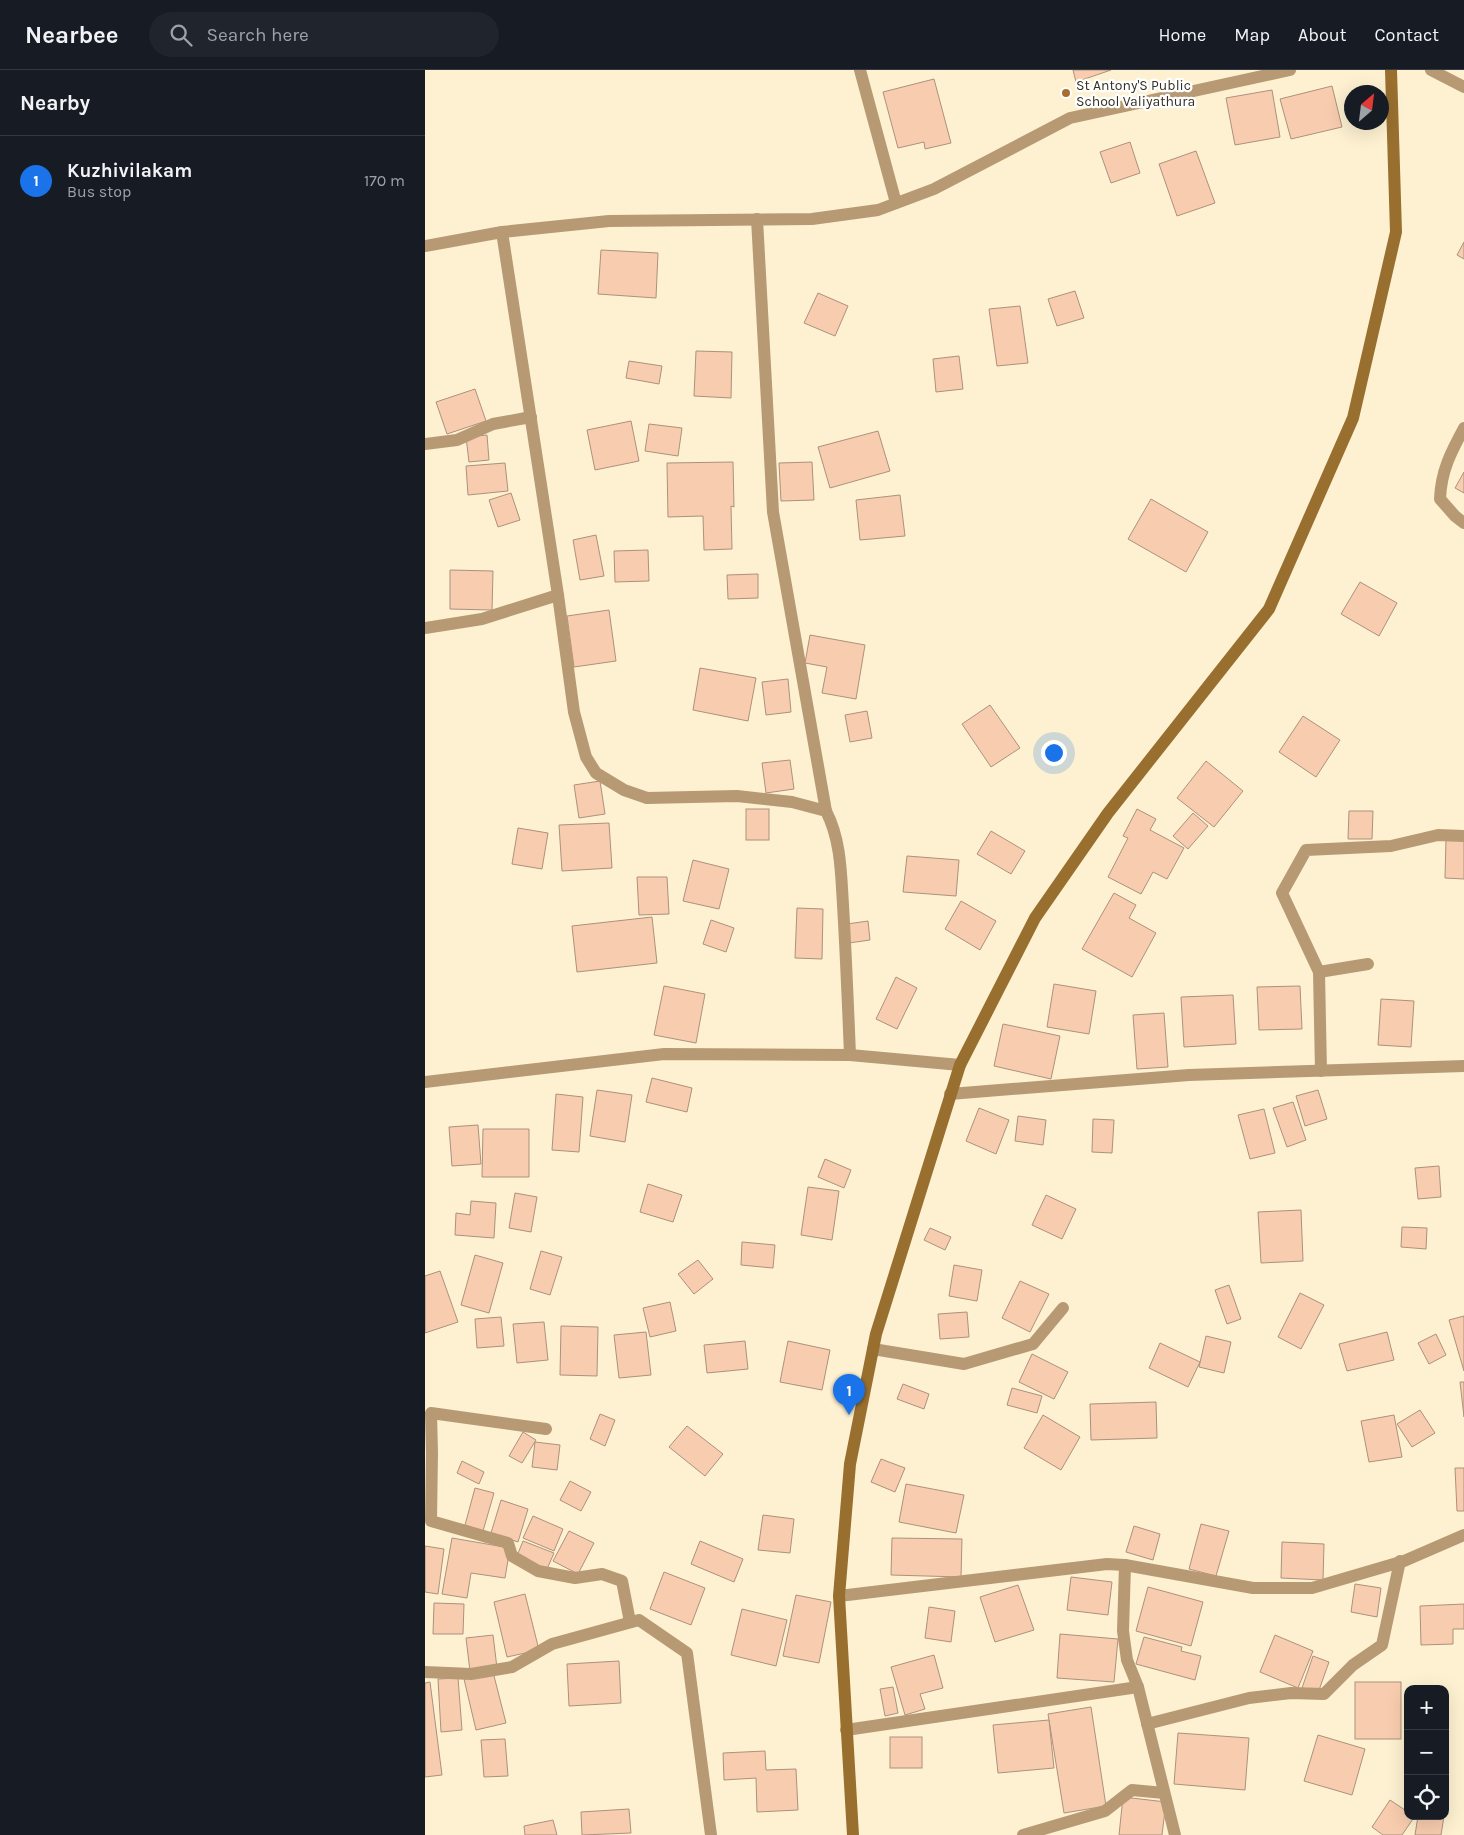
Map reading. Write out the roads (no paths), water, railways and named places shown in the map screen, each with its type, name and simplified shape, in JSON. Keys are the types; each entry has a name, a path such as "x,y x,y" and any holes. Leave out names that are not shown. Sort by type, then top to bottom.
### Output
{"main road":[{"path":"853,1835 839,1596 850,1464 873,1349 950,1094 960,1065 1035,918 1108,813 1269,609 1353,418 1396,232 1391,70"}],"street":[{"path":"859,70 896,204"},
{"path":"425,246 502,232 609,221 812,219 878,210 934,189 1070,118 1290,70"},
{"path":"1431,70 1464,88"},
{"path":"757,219 773,512 826,811 834,825 839,851 847,965 850,1055"},
{"path":"502,232 575,712 586,757 596,773 624,790 647,798 737,796 792,802 826,811"},
{"path":"425,444 457,440 493,424 531,417"},
{"path":"1464,428 1453,448 1441,480 1440,499 1464,523"},
{"path":"425,628 482,619 558,594"},
{"path":"1321,1071 1319,972 1282,893 1306,850 1391,846 1438,835 1464,836"},
{"path":"1319,972 1368,964"},
{"path":"425,1082 664,1054 850,1055 960,1065"},
{"path":"950,1094 1189,1075 1464,1066"},
{"path":"873,1349 964,1364 1033,1344 1063,1308"},
{"path":"546,1429 431,1413 431,1521 508,1543 513,1556 538,1571 575,1578 603,1574 622,1581 630,1622"},
{"path":"839,1596 1107,1564 1125,1565 1253,1588 1312,1588 1400,1562 1464,1535"},
{"path":"1147,1724 1249,1698 1291,1693 1324,1694 1353,1665 1382,1645 1400,1562"},
{"path":"1125,1565 1123,1631 1127,1660 1137,1687 1175,1835"},
{"path":"425,1672 471,1674 512,1668 552,1644 639,1620 687,1653 711,1835"},
{"path":"846,1730 1137,1687"},
{"path":"1023,1835 1105,1811 1132,1790 1164,1793"}],"place":[{"name":"St Antony'S Public School Valiyathura","path":"1066,93"},
{"name":"Kuzhivilakam","path":"849,1415"}]}
